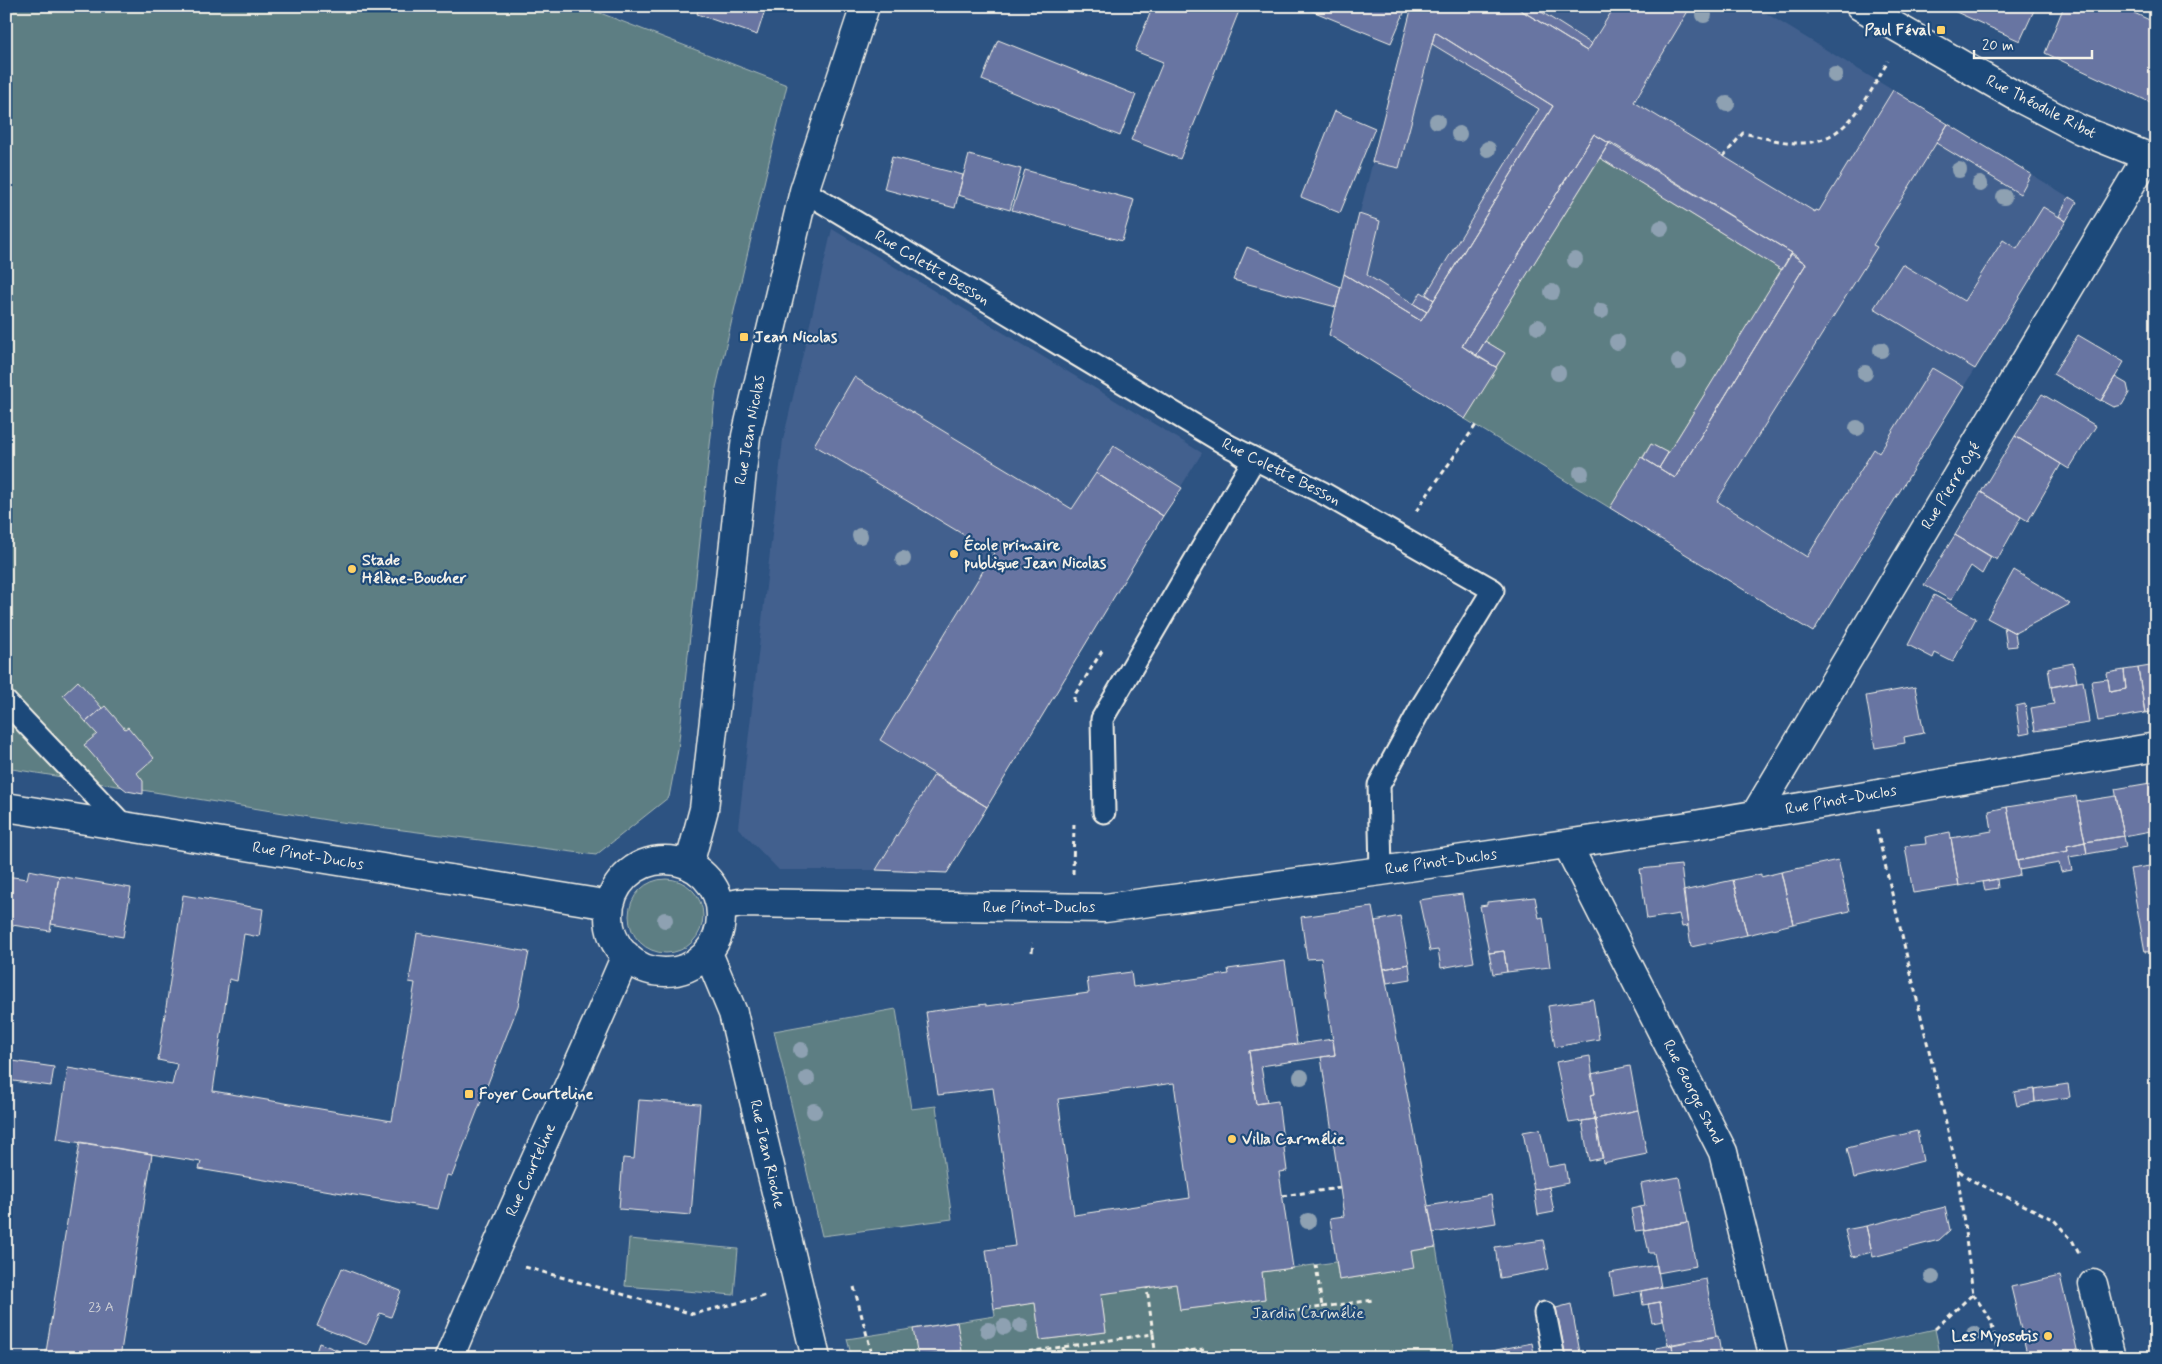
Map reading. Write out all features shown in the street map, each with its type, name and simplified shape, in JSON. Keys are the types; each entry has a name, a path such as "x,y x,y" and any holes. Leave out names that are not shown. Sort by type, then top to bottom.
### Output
{"street":[{"name":"Rue Jean Nicolas","path":"689,865 704,809 746,436 804,191 865,6"},
{"name":"Rue Théodule Ribot","path":"1860,6 2021,100 2081,130 2151,158"},
{"name":"Rue Pierre Ogé","path":"1755,815 2151,158"},
{"name":"Rue Pinot-Duclos","path":"721,907 740,903 1105,908 1567,844 1755,815 2156,747"},
{"name":"Rue Pinot-Duclos","path":"6,807 610,905"},
{"name":"Rue George Sand","path":"1567,844 1723,1152 1774,1358"},
{"path":"661,859 680,861 689,865 697,869 711,882 720,899 722,918 718,936 708,952 693,964 676,971 658,972 640,966 626,955 615,941 610,924 610,905 616,888 627,874 643,864 661,859"},
{"name":"Rue Jean Rioche","path":"708,952 733,1013 816,1358"},
{"name":"Rue Courteline","path":"449,1358 491,1258 591,1039 626,955"},
{"path":"2093,1284 2110,1358"}],"lane":[{"name":"Rue Colette Besson","path":"804,191 1229,446 1323,493 1493,590 1422,706 1379,785 1381,871"},
{"path":"1104,812 1102,719 1253,461 1229,446"},
{"path":"6,702 124,826"},
{"path":"1545,1313 1554,1358"}],"path":[{"path":"1723,157 1743,133 1776,140 1804,143 1828,137 1850,122 1905,32"},
{"path":"1399,536 1476,425"},
{"path":"1869,795 1957,1169 1974,1294 1991,1320 1999,1358"},
{"path":"1032,943 1032,952"},
{"path":"1957,1169 1971,1180 2053,1219 2072,1240 2093,1284"},
{"path":"1282,1196 1340,1188"},
{"path":"491,1258 693,1314 763,1297 796,1278"},
{"path":"1316,1264 1322,1307"},
{"path":"854,1288 873,1358"},
{"path":"1147,1288 1156,1356 1204,1349"},
{"path":"1935,1329 1974,1294"},
{"path":"1262,1316 1374,1300"},
{"path":"984,1358 1153,1334"},
{"path":"1063,1347 1064,1358"}],"shaded area":[{"path":"1412,6 1754,6 2077,202 1813,632 1329,335"},
{"name":"École primaire publique Jean Nicolas","path":"832,229 1202,453 1115,592 947,873 876,870 779,870 738,828 783,440"}],"green space":[{"name":"Stade Hélène-Boucher","path":"6,6 582,6 787,85 716,388 678,750 669,797 596,855 333,821 6,768"},
{"path":"1600,158 1782,270 1668,453 1651,444 1610,508 1465,419 1505,353 1485,341"},
{"path":"666,879 687,885 697,895 703,916 697,937 687,947 666,953 645,947 635,937 629,916 635,895 645,885"},
{"path":"896,1009 911,1109 936,1106 952,1219 822,1236 774,1031"},
{"path":"629,1239 738,1249 734,1295 625,1286"},
{"name":"Jardin Carmélie","path":"1436,1247 1455,1358 852,1358 847,1339 995,1316 994,1309 1035,1303 1040,1340 1106,1332 1101,1294 1176,1284 1180,1310 1265,1299 1262,1272 1336,1262 1339,1280 1413,1268 1411,1251"},
{"path":"1935,1329 1941,1358 1830,1358 1829,1353"}],"building":[{"path":"699,6 759,6 758,8 765,10 757,35 697,14"},
{"path":"1153,6 1241,6 1180,159 1131,140 1163,62 1135,51"},
{"path":"1300,6 1407,6 1391,43"},
{"path":"1412,6 1514,6 1587,51 1615,6 1691,6 1634,102 1815,212 1816,210 1819,211 1893,90 1948,124 1873,245 1877,247 1717,501 1807,557 1874,449 1879,453 1932,368 1964,387 1813,632 1610,508 1641,457 1675,478 1806,264 1792,253 1594,134 1462,346 1497,368 1465,419 1329,335 1344,274 1421,321 1553,106 1435,32 1399,168 1372,162"},
{"path":"1514,6 1532,6 1592,44 1587,51"},
{"path":"1943,6 2036,6 2020,41"},
{"path":"2064,6 2119,6 2156,23 2156,105 2045,53"},
{"path":"1435,32 1553,106 1434,300 1426,294 1539,109 1432,44"},
{"path":"998,40 1136,95 1120,136 982,80"},
{"path":"1335,111 1375,128 1340,213 1301,197"},
{"path":"1948,124 2031,174 2020,194 1936,143"},
{"path":"1594,134 1609,143 1476,356 1462,346"},
{"path":"1610,142 1792,253 1782,270 1600,158"},
{"path":"969,155 1021,169 1010,210 958,195"},
{"path":"892,157 963,175 955,208 884,189"},
{"path":"1025,170 1134,200 1122,241 1012,210"},
{"path":"2069,197 2077,202 2066,221 2059,216"},
{"path":"2043,207 2066,221 1975,369 1874,308 1902,264 1964,301 2003,240 2017,249"},
{"path":"1359,214 1380,221 1367,275 1427,312 1421,321 1344,274"},
{"path":"1247,247 1341,287 1336,307 1233,280"},
{"path":"1791,254 1806,264 1675,478 1659,468"},
{"path":"2156,256 2156,278 2148,275"},
{"path":"1421,292 1434,300 1427,312 1414,304"},
{"path":"2078,335 2124,362 2101,401 2053,374"},
{"path":"1485,341 1505,353 1496,367 1476,356"},
{"path":"854,377 1072,509 1096,473 1163,516 987,807 880,740 994,553 814,445"},
{"path":"2115,377 2127,384 2129,393 2122,405 2114,407 2101,400"},
{"path":"2042,394 2096,426 2069,469 2015,436"},
{"path":"2015,436 2061,464 2028,521 1981,492"},
{"path":"1651,444 1668,453 1659,468 1643,458"},
{"path":"1114,446 1182,488 1163,516 1096,473"},
{"path":"1981,492 2021,517 1997,560 1955,535"},
{"path":"1955,535 1991,557 1982,574 1971,566 1951,600 1924,585"},
{"path":"2014,570 2070,604 2015,633 1987,618"},
{"path":"1934,595 1976,618 1953,662 1935,653 1933,658 1908,645"},
{"path":"2004,627 2015,633 2017,646 2007,647"},
{"path":"2073,663 2077,682 2051,687 2048,668"},
{"path":"2156,665 2156,711 2145,713 2138,668"},
{"path":"2138,668 2145,713 2098,721 2091,681 2108,679 2110,692 2126,689 2124,670"},
{"path":"2124,670 2126,689 2110,692 2107,673"},
{"path":"78,681 102,708 86,722 63,695"},
{"path":"2083,681 2089,723 2035,731 2031,708 2054,704 2051,687"},
{"path":"1915,687 1924,733 1904,737 1905,743 1875,748 1866,696"},
{"path":"2025,704 2030,733 2020,735 2016,706"},
{"path":"105,706 125,729 128,727 154,758 137,773 143,781 143,794 127,791 117,783 84,745 97,734 86,722"},
{"path":"934,775 987,807 947,873 876,870"},
{"path":"2156,782 2156,830 2124,836 2115,789"},
{"path":"2076,796 2085,842 2067,846 2068,851 2017,861 2007,807"},
{"path":"2116,796 2124,836 2085,842 2077,802"},
{"path":"2007,807 2020,875 1959,886 1951,838 1992,831 1989,811"},
{"path":"1950,832 1959,886 1913,893 1905,846 1926,844 1925,837"},
{"path":"2124,836 2126,847 2087,854 2085,842"},
{"path":"2085,842 2087,854 2069,857 2072,870 2061,872 2059,863 2019,870 2017,861 2068,851 2067,846"},
{"path":"1838,860 1850,911 1793,924 1781,872"},
{"path":"1681,865 1688,926 1682,927 1679,914 1647,919 1640,869"},
{"path":"2156,865 2156,951 2145,952 2130,869"},
{"path":"29,870 59,876 50,931 6,924 6,876 27,879"},
{"path":"1781,872 1793,924 1747,935 1733,880 1761,874 1761,877"},
{"path":"59,876 131,888 123,937 51,924"},
{"path":"1997,879 1998,888 1985,890 1983,882"},
{"path":"1733,880 1747,935 1691,947 1683,891"},
{"path":"1462,894 1474,962 1441,968 1438,950 1430,951 1419,900"},
{"path":"183,895 263,909 259,937 244,934 237,981 229,979 213,1091 392,1121 415,983 409,982 417,933 529,952 518,1006 452,1176 447,1175 438,1209 199,1169 201,1162 57,1139 68,1068 172,1085 177,1064 158,1060"},
{"path":"1535,897 1539,918 1543,917 1550,967 1507,972 1504,951 1489,953 1480,906 1487,905 1487,902"},
{"path":"1372,907 1436,1247 1411,1251 1414,1268 1339,1280 1330,1218 1344,1216 1321,1057 1335,1055 1321,958 1307,959 1301,917"},
{"path":"1400,916 1409,964 1384,969 1375,921"},
{"path":"1504,951 1507,972 1493,974 1489,953"},
{"name":"Villa Carmélie","path":"1285,961 1297,1044 1249,1051 1256,1104 1278,1101 1287,1171 1279,1172 1293,1268 1262,1272 1265,1299 1229,1304 1180,1310 1176,1284 1101,1294 1106,1332 1040,1340 1035,1303 994,1309 986,1250 1015,1246 993,1088 938,1095 926,1012 1089,993 1087,978 1131,972 1133,987 1229,974 1228,969","holes":["1174,1083 1190,1198 1074,1215 1058,1099"]},
{"path":"1409,964 1411,979 1387,983 1384,969"},
{"path":"1593,999 1599,1039 1555,1047 1548,1006"},
{"path":"1333,1039 1335,1055 1261,1066 1267,1102 1256,1104 1249,1051"},
{"path":"1590,1056 1595,1094 1590,1095 1595,1119 1569,1123 1556,1062"},
{"path":"6,1060 54,1067 51,1086 6,1080"},
{"path":"1630,1066 1638,1110 1595,1119 1590,1095 1595,1094 1591,1074"},
{"path":"2068,1084 2070,1097 2035,1102 2034,1089"},
{"path":"2034,1089 2035,1102 2017,1106 2014,1092"},
{"path":"639,1100 700,1104 691,1215 619,1209 623,1158 634,1159"},
{"path":"1638,1110 1647,1154 1603,1163 1595,1119"},
{"path":"1595,1119 1603,1158 1589,1161 1582,1121"},
{"path":"1540,1129 1548,1167 1565,1164 1568,1183 1534,1190 1523,1132"},
{"path":"1917,1131 1923,1161 1854,1178 1847,1148"},
{"path":"80,1142 152,1154 120,1358 45,1358"},
{"path":"1679,1177 1688,1222 1644,1230 1640,1207 1645,1206 1641,1184"},
{"path":"1549,1187 1554,1212 1538,1215 1534,1190"},
{"path":"1491,1195 1496,1223 1433,1233 1428,1206"},
{"path":"1640,1207 1644,1230 1635,1231 1631,1209"},
{"path":"1945,1207 1950,1230 1939,1240 1873,1257 1866,1226"},
{"path":"1688,1222 1696,1266 1658,1273 1654,1253 1649,1253 1644,1230"},
{"path":"1866,1226 1872,1252 1852,1257 1845,1230"},
{"path":"1543,1240 1549,1269 1500,1278 1495,1247"},
{"path":"1657,1265 1661,1287 1614,1296 1610,1273"},
{"path":"342,1268 401,1291 391,1317 380,1313 367,1345 317,1326"},
{"name":"Les Myosotis","path":"2060,1276 2079,1358 2028,1358 2011,1287"},
{"path":"1706,1279 1716,1336 1668,1345 1660,1302 1643,1305 1641,1291"},
{"path":"1660,1302 1663,1321 1652,1323 1648,1304"},
{"path":"1571,1304 1581,1358 1566,1358 1556,1308"},
{"path":"957,1322 962,1351 918,1356 913,1329"},
{"path":"1718,1336 1721,1354 1718,1355 1719,1358 1674,1358 1672,1345"},
{"path":"319,1343 358,1358 314,1358"},
{"path":"1532,1343 1535,1358 1487,1358 1486,1352"},
{"path":"1672,1345 1674,1358 1658,1358 1656,1348"},
{"path":"653,1352 655,1358 627,1358"}],"place":[{"name":"Paul Féval","path":"1941,30"},
{"name":"Jean Nicolas","path":"744,337"},
{"name":"École primaire publique Jean Nicolas","path":"954,554"},
{"name":"Stade Hélène-Boucher","path":"352,569"},
{"name":"Foyer Courteline","path":"469,1094"},
{"name":"Villa Carmélie","path":"1232,1139"},
{"name":"Les Myosotis","path":"2048,1336"}]}
